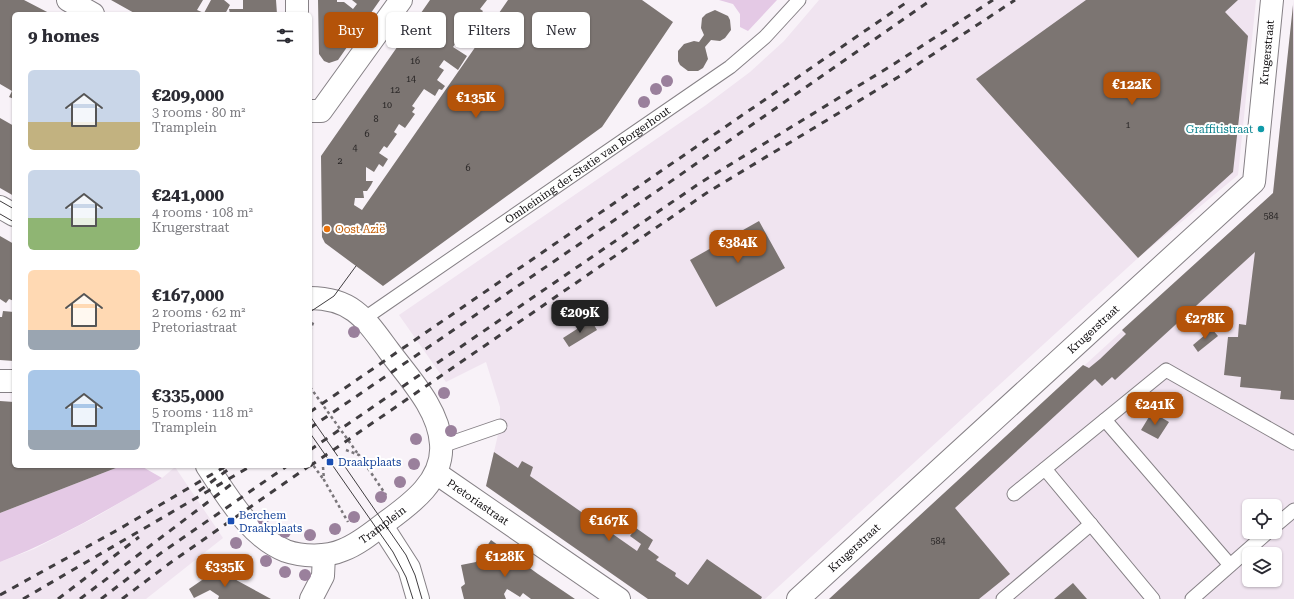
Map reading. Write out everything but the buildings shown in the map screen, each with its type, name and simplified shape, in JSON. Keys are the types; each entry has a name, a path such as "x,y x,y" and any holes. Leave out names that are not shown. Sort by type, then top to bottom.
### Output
{"street":[{"path":"68,0 89,12"},
{"path":"297,0 297,12"},
{"path":"312,111 321,111 401,0"},
{"name":"Krugerstraat","path":"798,599 1254,182 1272,0"},
{"path":"0,207 12,214"},
{"path":"312,298 323,299 342,304 365,318"},
{"name":"Tramplein","path":"208,468 257,534 273,545 288,551 305,555 324,555 342,551 382,526 413,502 426,488 436,473 442,446 440,434 434,417 422,396 365,318"},
{"path":"0,380 12,381"},
{"name":"Pretoriastraat","path":"436,473 619,599"},
{"path":"382,526 409,568 418,599"},
{"path":"311,599 323,576 324,555"}],"lane":[{"name":"Omheining der Statie van Borgerhout","path":"365,318 730,67 765,37 799,0"},
{"path":"1014,494 1166,370 1294,443"},
{"path":"1105,420 1230,565"},
{"path":"442,446 500,426"},
{"path":"1045,469 1153,599"},
{"path":"1282,520 1294,510"},
{"path":"1004,599 1091,524"},
{"path":"1192,599 1260,539"}],"path":[{"path":"312,390 358,455"},
{"path":"312,464 324,480"}],"shaded area":[{"path":"719,0 777,0 748,31 740,27 740,14 733,4"},
{"path":"819,0 1256,0 1238,175 1138,258 765,599 648,599 486,486 500,426 500,407 486,362 446,382 399,315 706,105 750,72 784,41"},
{"path":"1294,0 1294,599 829,599 1273,193"},
{"path":"116,468 144,468 162,478 62,534 0,562 0,513"},
{"path":"176,468 223,538 146,599 0,599 0,562 34,549 94,518 162,478"}],"tram line":[{"path":"0,201 12,208"},
{"path":"0,214 12,221"},
{"path":"312,311 334,296 356,266"},
{"path":"312,419 406,555 415,575 422,599"},
{"path":"312,436 393,552 406,577 413,599"}],"railway":[{"path":"312,411 910,0"},
{"path":"312,427 657,191 931,0"},
{"path":"312,449 700,183 894,64 993,0"},
{"path":"312,465 708,192 900,76 1015,0"},
{"path":"0,595 121,528 223,468"},
{"path":"199,491 230,468"},
{"path":"23,599 248,468"},
{"path":"101,599 161,553 284,468"},
{"path":"122,599 170,563 306,468"},
{"path":"80,599 233,483"},
{"path":"58,599 139,537"}],"place":[{"name":"Graffitistraat","path":"1261,129"},
{"name":"Oost Azië","path":"327,229"},
{"name":"Draakplaats","path":"330,462"},
{"name":"Berchem Draakplaats","path":"231,521"}]}
